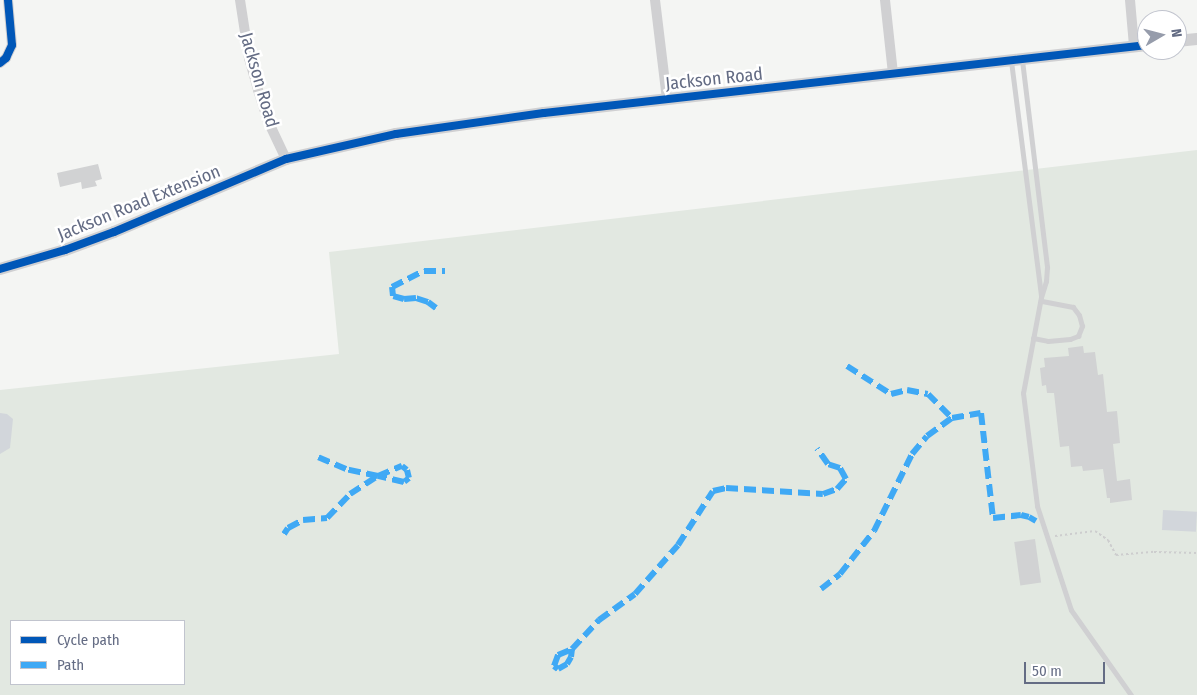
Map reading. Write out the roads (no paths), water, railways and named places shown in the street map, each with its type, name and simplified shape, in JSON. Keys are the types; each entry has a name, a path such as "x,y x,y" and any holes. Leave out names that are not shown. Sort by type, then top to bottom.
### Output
{"street":[{"path":"0,63 6,58 12,45 8,0"},
{"name":"Jackson Road","path":"240,0 249,58 258,90 268,121 286,159 396,134 667,99 1137,46"},
{"path":"655,0 667,99"},
{"path":"884,0 893,74"},
{"path":"1130,0 1137,32"},
{"name":"Jackson Road Extension","path":"0,269 81,244 286,159"}],"lane":[{"path":"1017,60 1041,299"},
{"path":"1017,60 1047,267 1046,281 1023,393 1038,506 1071,610 1131,695"},
{"path":"1034,338 1048,341 1070,340 1078,336 1082,326 1079,315 1073,307 1041,299"}]}
